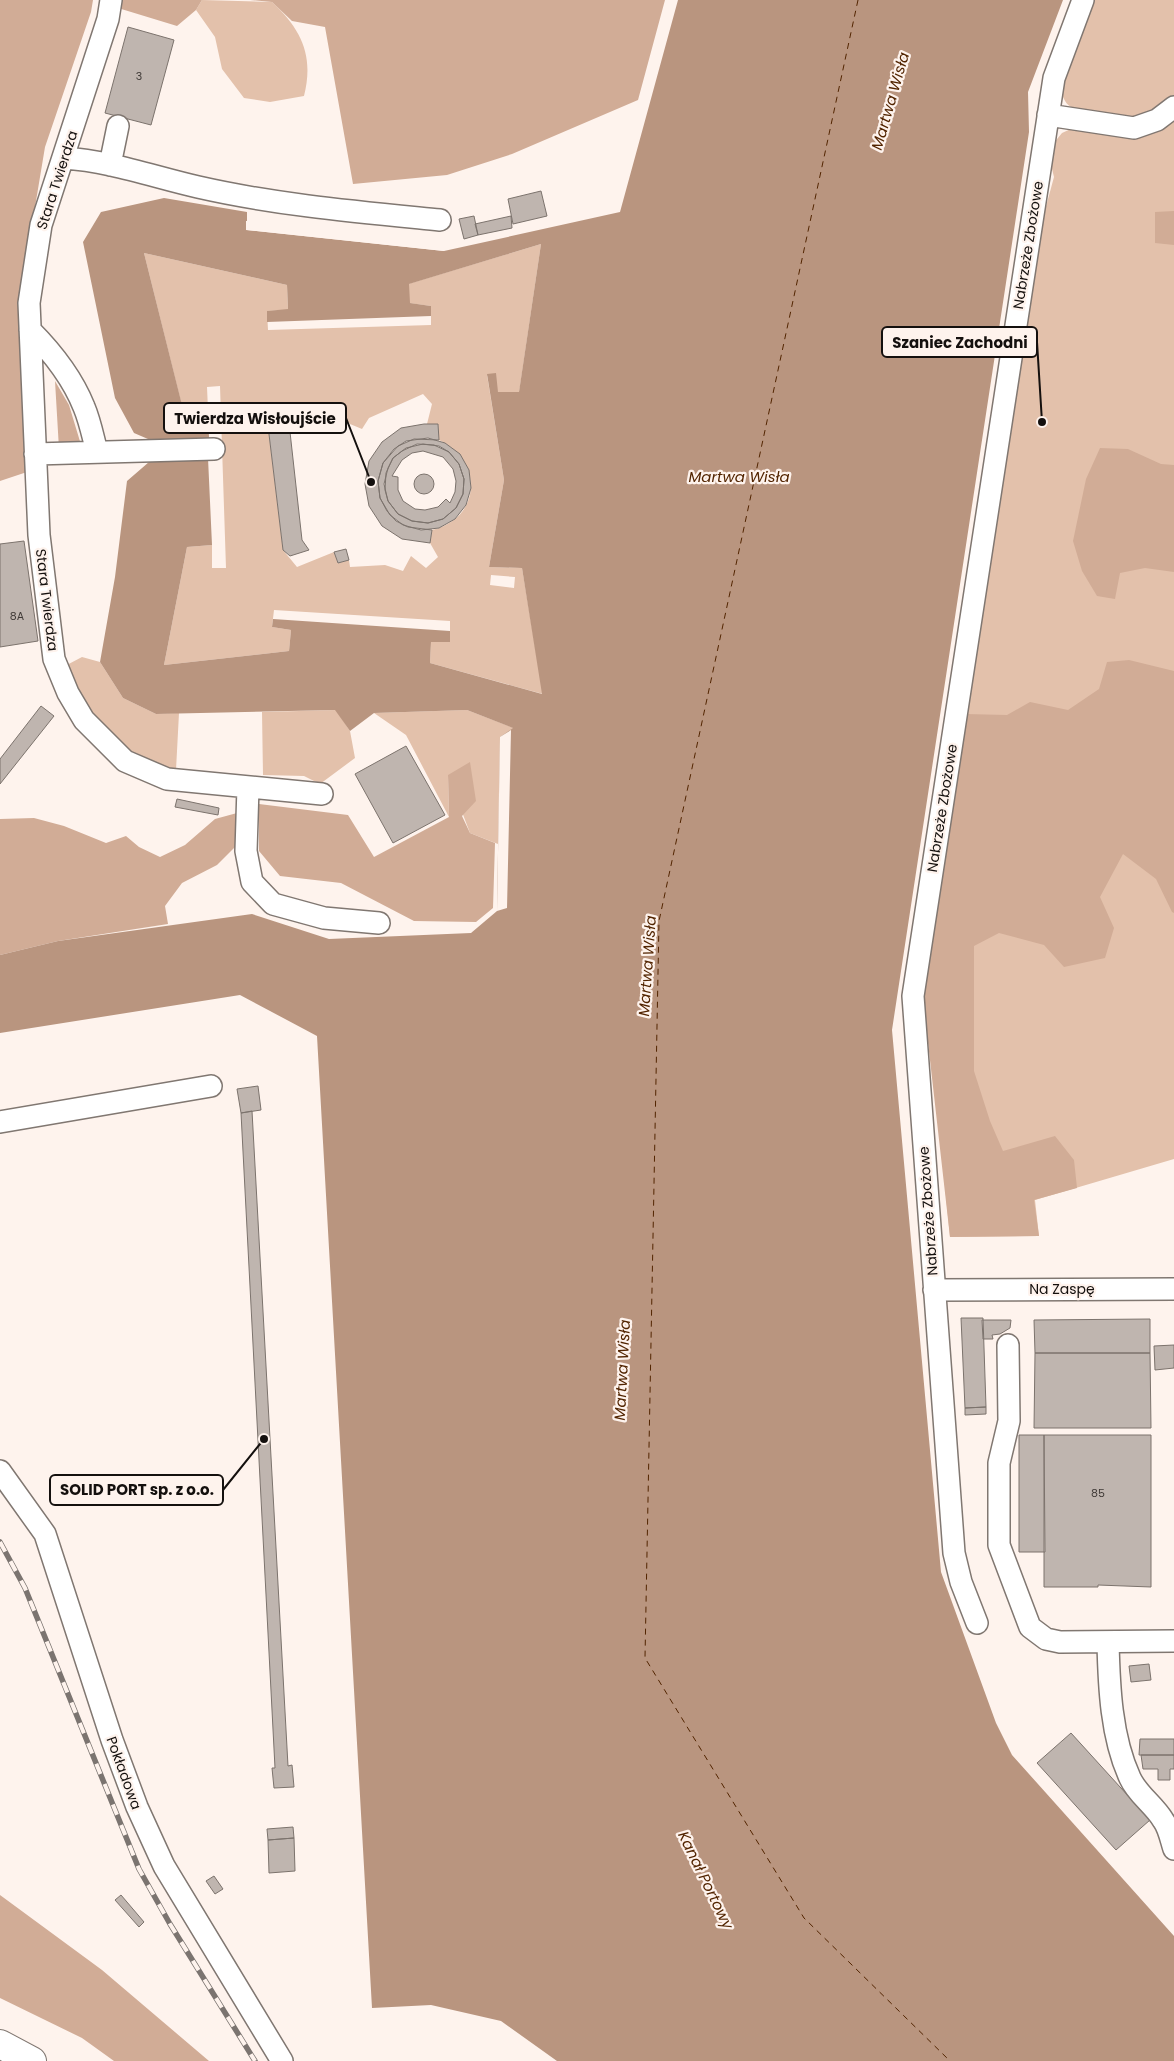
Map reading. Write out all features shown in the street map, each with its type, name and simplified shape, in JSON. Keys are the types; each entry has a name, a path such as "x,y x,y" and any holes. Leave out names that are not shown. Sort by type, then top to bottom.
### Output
{"highway":[{"path":"0,2044 32,2061"}],"street":[{"name":"Stara Twierdza","path":"111,0 108,19 41,225 29,303 39,535 54,659 68,693 84,720 125,761 167,779 322,794"},
{"name":"Nabrzeże Zbożowe","path":"977,1623 961,1582 954,1553 942,1290 913,996 1054,78 1083,0"},
{"path":"1048,115 1134,128 1157,120 1174,107"},
{"path":"110,165 118,126"},
{"path":"64,158 110,165 208,189 339,210 440,220"},
{"path":"30,330 62,366 84,406 97,452"},
{"path":"35,454 214,450"},
{"path":"248,787 246,851 252,882 273,904 324,918 379,922"},
{"path":"0,1122 211,1086"},
{"name":"Na Zaspę","path":"942,1290 1174,1288"},
{"path":"1008,1344 1009,1421 999,1463 999,1545 1030,1627 1038,1634 1060,1642 1174,1641"},
{"name":"Pokładowa","path":"0,1471 45,1534 112,1740 137,1807 164,1866 282,2061"},
{"path":"1108,1642 1113,1708 1123,1757 1130,1779 1164,1821 1174,1849"}],"shaded area":[{"path":"0,0 93,0 91,12 45,147 23,279 27,472 0,481"},
{"path":"119,0 202,0 196,10 177,26 118,8"},
{"path":"202,0 272,2 291,23 303,44 307,68 304,96 270,102 244,98 222,69 215,37 196,10"},
{"path":"250,0 665,0 638,100 512,154 447,175 353,184 325,27 292,21 272,2"},
{"path":"1092,0 1174,0 1174,97 1150,114 1134,118 1095,114 1071,107 1064,98 1060,87"},
{"path":"1174,120 1174,1159 1035,1200 1039,1236 950,1237 925,985 1038,236 1054,177 1050,161 1053,144 1062,133 1075,127"},
{"path":"1174,211 1174,245 1155,243 1155,212"},
{"path":"541,244 519,393 498,392 487,375 504,480 489,567 522,568 543,694 430,663 431,642 450,642 450,621 274,610 272,627 291,630 289,651 164,665 187,547 212,545 212,568 226,568 220,386 207,387 208,410 183,410 144,253 287,285 288,310 267,311 268,330 431,325 431,306 409,303 408,284","holes":["423,394 432,404 427,424 438,424 439,440 453,449 463,461 469,475 471,488 468,502 460,514 448,524 432,530 430,543 438,557 426,568 411,556 403,571 385,565 350,567 349,560 338,563 334,552 297,567 283,550 268,426 270,420 308,405 335,407 350,424 362,429 369,418","491,575 515,577 514,588 490,585"]},
{"path":"55,381 69,405 82,448 59,449"},
{"path":"1100,448 1128,449 1161,464 1174,465 1174,572 1145,568 1120,573 1115,599 1097,596 1082,571 1073,541 1086,479"},
{"path":"82,657 100,662 123,698 156,714 179,713 176,770 140,760 103,735 63,667"},
{"path":"1129,660 1174,671 1174,913 1156,879 1123,854 1100,897 1114,928 1105,958 1064,967 1044,945 999,933 974,946 974,1071 990,1121 1003,1151 1055,1136 1074,1160 1077,1188 1034,1200 1039,1236 950,1237 924,1007 925,985 965,714 1007,715 1030,702 1068,710 1099,689 1107,662"},
{"path":"336,710 350,731 355,758 320,784 304,776 263,775 262,712"},
{"path":"467,710 514,728 500,737 498,844 470,833 448,775 449,817 406,735 374,713"},
{"path":"470,762 476,801 462,816 470,833 495,843 493,908 476,922 414,921 341,883 280,876 259,851 259,804 348,815 374,857 449,817 448,775"},
{"path":"237,813 237,845 217,865 182,883 165,906 168,924 58,941 0,955 0,819 34,818 64,826 106,843 126,836 139,847 160,857 185,845 215,819"},
{"path":"0,1895 102,1970 209,2061 114,2061 82,2038 0,1998"}],"water":[{"path":"678,0 1063,0 1028,92 1029,132 892,1030 941,1572 996,1723 1012,1755 1174,1936 1174,2061 557,2061 501,2021 431,2005 372,2008 317,1036 240,995 0,1033 0,955 58,941 252,914 329,939 471,933 497,911 500,737 513,728 467,710 374,713 350,731 335,710 156,714 123,698 100,662 115,577 127,481 149,462 162,459 162,440 148,439 134,433 115,398 83,242 101,212 164,198 247,212 247,230 444,251 620,212","holes":["541,244 519,392 498,392 496,373 487,374 504,480 489,567 522,568 542,694 430,663 431,642 450,642 450,631 273,619 272,627 291,630 289,651 164,665 187,547 212,545 208,458 178,440 209,438 208,410 183,409 144,253 287,285 288,309 267,311 267,322 431,316 431,306 410,303 409,284"]}],"pier":[{"path":"246,221 249,221 249,228 445,248 444,251 246,230"},
{"path":"511,730 507,908 497,911 500,737"}],"building":[{"path":"128,27 174,40 151,125 105,113"},
{"path":"541,191 547,216 513,224 508,199"},
{"path":"474,216 478,235 464,239 459,219"},
{"path":"511,216 512,228 478,235 475,224"},
{"path":"277,419 277,424 289,423 302,540 309,550 290,556 283,550 268,426 270,425 270,420"},
{"path":"424,424 438,424 439,440 414,439 398,446 383,463 378,481 380,498 387,511 396,521 408,527 432,530 430,543 402,539 382,526 369,506 365,484 369,461 382,442 401,428"},
{"path":"428,438 445,443 460,454 469,470 471,488 466,505 455,519 439,528 421,530 403,525 390,515 380,498 378,481 383,463 394,449 406,441","holes":["423,444 439,446 449,452 459,464 464,479 463,494 456,508 443,519 428,523 412,521 398,514 388,501 384,484 388,468 393,458 406,448"]},
{"path":"417,444 434,445 449,452 459,464 464,479 463,494 456,508 443,519 428,523 412,521 398,514 388,501 385,490 386,473 393,458 402,451","holes":["423,451 443,457 453,469 456,481 455,492 450,503 446,499 438,507 425,510 415,509 403,501 398,490 398,477 392,476 402,460 412,453"]},
{"path":"420,474 428,474 434,480 434,488 428,494 420,494 414,488 414,480"},
{"path":"24,541 38,641 0,647 0,544"},
{"path":"346,549 349,560 338,563 334,552"},
{"path":"41,706 54,716 0,784 0,759"},
{"path":"406,746 445,815 393,843 355,774"},
{"path":"177,799 219,808 218,815 175,807"},
{"path":"258,1086 261,1110 241,1113 237,1089"},
{"path":"252,1111 288,1766 292,1765 294,1787 274,1788 272,1768 275,1768 241,1113"},
{"path":"961,1318 983,1318 986,1407 965,1408"},
{"path":"1150,1319 1150,1353 1035,1353 1034,1320"},
{"path":"982,1320 1011,1320 1010,1328 1000,1334 992,1335 993,1339 983,1339"},
{"path":"1174,1345 1174,1368 1155,1370 1154,1346"},
{"path":"1035,1353 1150,1353 1151,1428 1034,1428"},
{"path":"986,1407 986,1414 965,1415 965,1408"},
{"path":"1019,1435 1044,1435 1045,1552 1019,1552"},
{"path":"1044,1435 1151,1435 1151,1587 1098,1585 1098,1587 1044,1587"},
{"path":"1149,1664 1151,1680 1131,1682 1129,1666"},
{"path":"1071,1733 1150,1820 1116,1850 1037,1763"},
{"path":"1140,1739 1174,1739 1174,1755 1139,1755"},
{"path":"1141,1755 1174,1755 1174,1769 1170,1769 1170,1780 1158,1780 1158,1769 1143,1769"},
{"path":"293,1827 294,1838 268,1840 267,1829"},
{"path":"294,1838 295,1871 269,1873 268,1840"},
{"path":"214,1876 223,1889 215,1894 206,1881"},
{"path":"121,1895 144,1922 139,1927 115,1900"}],"ferry route":[{"path":"858,0 659,921 645,1658 804,1918 950,2061"}],"railway":[{"path":"0,1542 25,1588 139,1869 170,1924 255,2061"}],"place":[{"name":"Szaniec Zachodni","path":"1042,422"},
{"name":"Twierdza Wisłoujście","path":"371,482"},
{"name":"SOLID PORT sp. z o.o.","path":"264,1439"}],"water label":[{"name":"Martwa Wisła","path":"890,101"},
{"name":"Martwa Wisła","path":"739,476"},
{"name":"Martwa Wisła","path":"647,966"},
{"name":"Martwa Wisła","path":"622,1370"},
{"name":"Kanał Portowy","path":"706,1880"}]}
